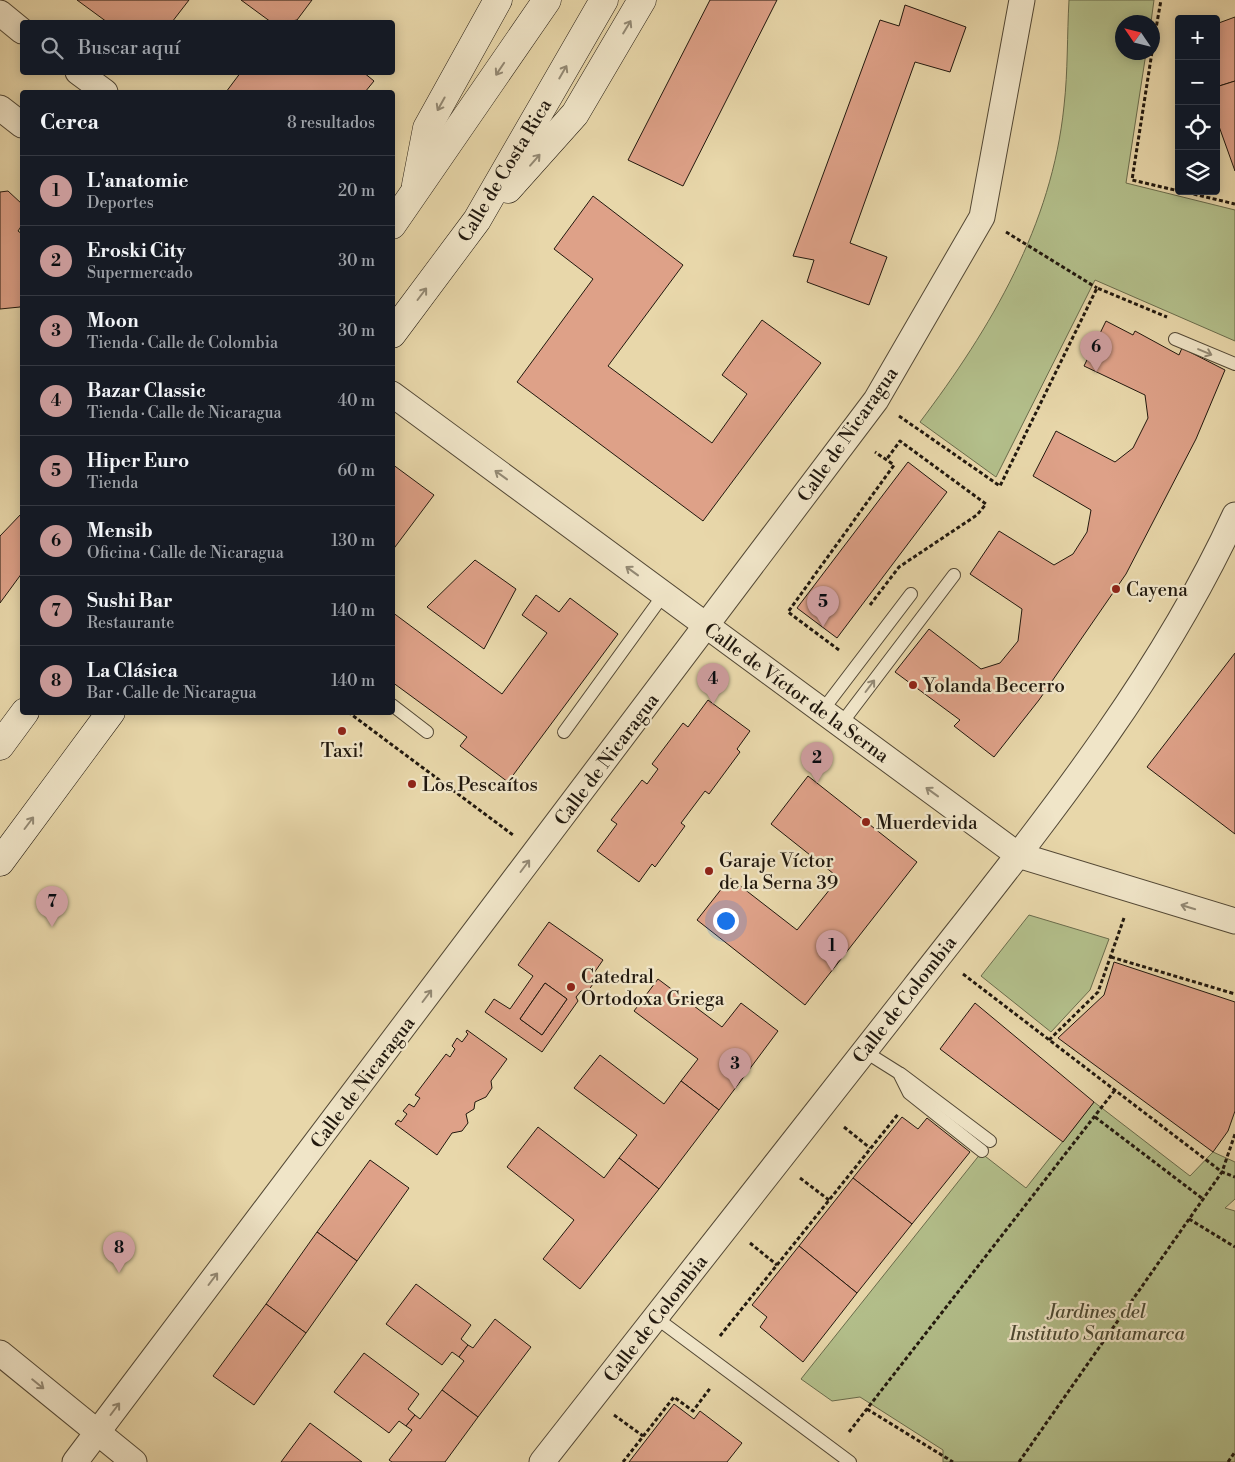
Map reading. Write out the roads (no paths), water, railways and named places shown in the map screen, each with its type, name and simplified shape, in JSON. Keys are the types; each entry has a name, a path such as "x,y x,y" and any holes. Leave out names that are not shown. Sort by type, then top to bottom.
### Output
{"main road":[{"path":"414,196 428,128 498,0"},
{"path":"395,221 547,0"},
{"name":"Calle de Costa Rica","path":"395,330 477,220 604,0"},
{"path":"477,220 516,181 575,114 642,0"},
{"path":"0,746 23,715"},
{"path":"0,862 109,715"}],"street":[{"name":"Calle de Nicaragua","path":"75,1462 876,400 982,217 1022,0"},
{"path":"0,13 20,29"},
{"path":"82,75 102,90"},
{"path":"0,108 20,123"},
{"name":"Calle de Víctor de la Serna","path":"395,396 1018,855 1235,921"},
{"name":"Calle de Colombia","path":"542,1462 1018,855 1104,740 1209,572 1235,515"},
{"path":"0,1353 96,1434 134,1462"}],"lane":[{"path":"1175,339 1235,364"},
{"path":"831,717 954,575"},
{"path":"564,732 664,594"},
{"path":"831,717 910,594"},
{"path":"395,707 427,732"},
{"path":"864,1051 899,1073 986,1146 926,1108 909,1093 899,1073"},
{"path":"655,1317 850,1462"}],"place":[{"name":"Mensib","path":"1096,372"},
{"name":"Cayena","path":"1116,589"},
{"name":"Hiper Euro","path":"823,627"},
{"name":"Yolanda Becerro","path":"913,685"},
{"name":"Bazar Classic","path":"713,704"},
{"name":"Taxi!","path":"342,731"},
{"name":"Eroski City","path":"817,783"},
{"name":"Los Pescaítos","path":"412,784"},
{"name":"Muerdevida","path":"866,822"},
{"name":"Garaje Víctor de la Serna 39","path":"709,871"},
{"name":"Sushi Bar","path":"52,927"},
{"name":"L'anatomie","path":"832,971"},
{"name":"Catedral Ortodoxa Griega","path":"571,987"},
{"name":"Moon","path":"735,1089"},
{"name":"La Clásica","path":"119,1273"}],"park label":[{"name":"Jardines del Instituto Santamarca","path":"1097,1322"}]}
